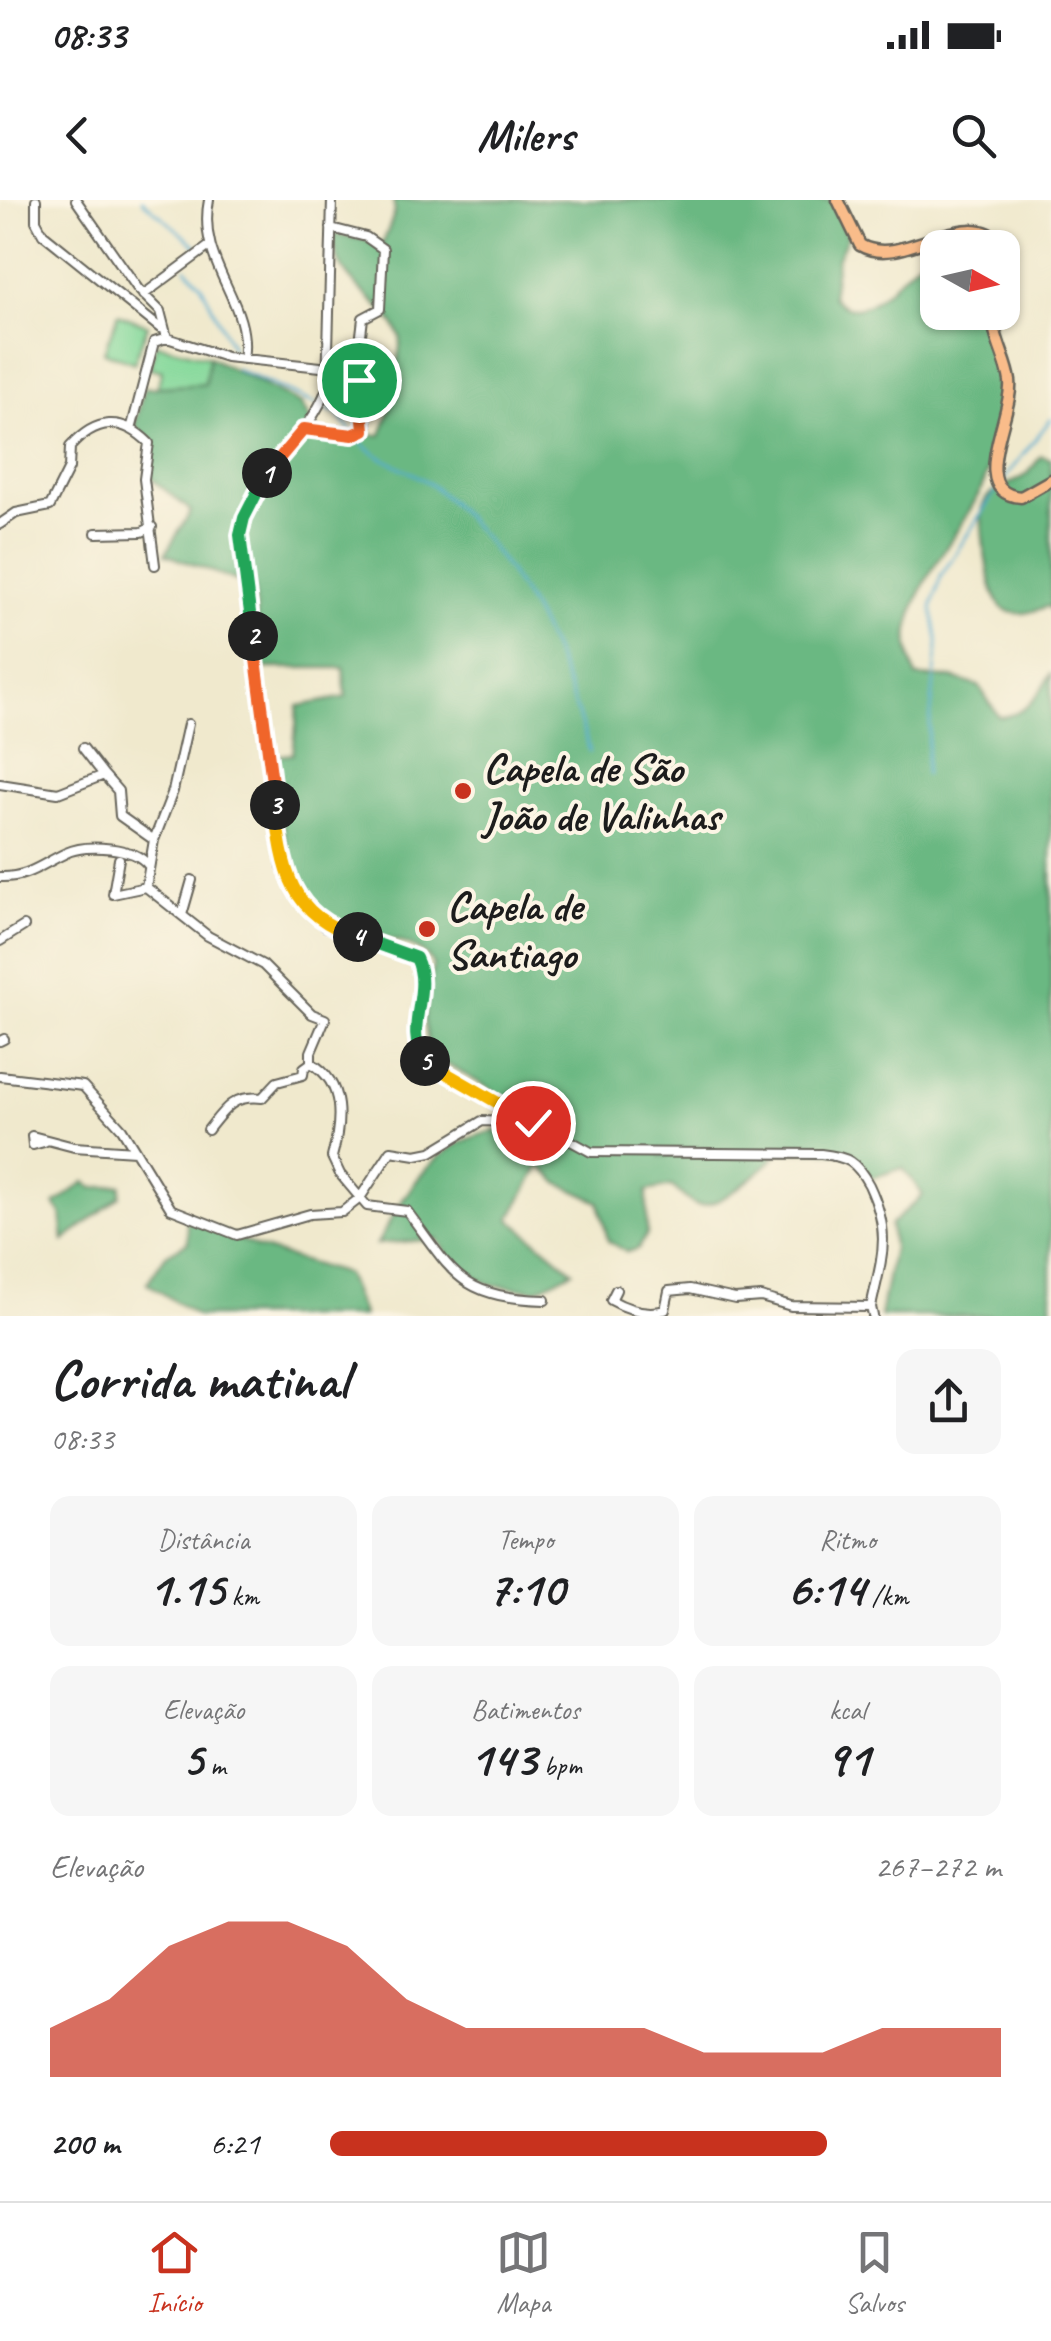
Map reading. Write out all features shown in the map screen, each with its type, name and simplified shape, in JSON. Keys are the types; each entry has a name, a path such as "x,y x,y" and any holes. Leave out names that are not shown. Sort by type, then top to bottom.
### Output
{"main road":[{"path":"838,200 860,245 874,251 890,250 920,238"},
{"path":"940,230 952,225 978,226 983,230"},
{"path":"997,330 1010,395 993,462 996,484 1004,492 1021,497 1051,480"}],"street":[{"path":"36,200 36,221 43,234 160,328"},
{"path":"76,200 144,296 160,311 167,338"},
{"path":"209,200 204,225 208,247 245,330 244,359"},
{"path":"332,200 330,368 319,410 271,466 244,518 240,535 282,866 292,885 325,926 416,958 424,980 414,1035 424,1061 533,1123 591,1152 616,1155 847,1157 858,1164 884,1218 885,1244 872,1311 791,1306 761,1297 735,1300 678,1288 670,1292 665,1310 654,1312 629,1309 611,1300 616,1290"},
{"path":"304,429 353,435 366,424 359,380 359,344 363,318 380,309 384,249 378,241 331,228"},
{"path":"144,296 208,247"},
{"path":"132,426 154,342 167,338 190,348 244,359 330,368"},
{"path":"0,524 16,513 50,506 61,492 69,468 70,447 76,440 110,422 132,426 149,442 144,479 156,564"},
{"path":"96,533 142,532 152,527"},
{"path":"146,887 154,840 173,790 188,724"},
{"path":"84,748 118,791 120,816 154,840"},
{"path":"0,784 58,793 104,774"},
{"path":"0,877 34,872 80,849 130,852 149,865"},
{"path":"119,860 113,894 146,887 208,936 262,965 312,1014 325,1019 311,1052 312,1064"},
{"path":"182,915 192,880"},
{"path":"0,941 24,926"},
{"path":"208,1130 233,1100 240,1096 262,1098 277,1082 303,1075 304,1068 312,1064"},
{"path":"312,1064 325,1071 335,1087 341,1124 332,1157 366,1206 407,1211 462,1282 502,1299 544,1300"},
{"path":"0,1076 83,1086 122,1129 171,1209 237,1235 310,1214 342,1212 360,1198 390,1151 416,1155 431,1152 482,1121 533,1123"},
{"path":"44,1142 135,1152"}],"green space":[{"path":"393,200 832,200 848,236 837,259 832,297 843,306 855,308 878,298 920,260 920,330 992,330 1006,402 990,465 972,507 916,601 909,626 909,651 917,677 952,678 979,686 999,717 1024,708 1051,673 1051,1316 880,1316 893,1247 890,1225 923,1195 903,1168 871,1178 853,1154 815,1151 658,1156 777,1155 739,1188 705,1205 692,1204 671,1186 647,1191 647,1234 638,1249 627,1252 608,1241 599,1202 560,1184 540,1166 510,1219 573,1271 536,1290 492,1285 459,1271 437,1239 377,1244 404,1198 434,1161 474,1137 498,1130 527,1129 540,1117 430,1055 424,1020 433,964 425,954 405,944 337,924 319,912 305,894 288,850 275,756 293,754 298,706 346,697 343,668 262,668 254,587 165,554 191,511 147,475 151,442 135,426 144,388 205,384 209,357 301,404 318,433 381,435 392,404 388,372 398,361 401,338 385,313 341,266 334,234 383,243 395,212"},
{"path":"118,314 148,325 134,363 104,352"},
{"path":"156,344 209,357 205,384 156,390 162,371 150,368"},
{"path":"1041,456 1051,459 1051,612 1049,606 1015,613 999,603 989,577 983,543 983,505 996,490 1027,474"},
{"path":"85,1182 93,1188 121,1185 120,1196 64,1241 61,1214 55,1204"},
{"path":"186,1215 259,1248 346,1274 363,1316 197,1316 147,1283 166,1255 188,1242"}],"waterway":[{"path":"142,200 199,248"},
{"path":"186,268 201,284 232,348"},
{"path":"236,369 316,404"},
{"path":"327,409 338,414 350,430"},
{"path":"1001,483 1051,419"},
{"path":"357,438 435,488 489,545 532,608 565,678 590,752"},
{"path":"925,774 938,642 932,607 941,576 996,490"}],"place":[{"name":"Capela de São João de Valinhas","path":"463,791"},
{"name":"Capela de Santiago","path":"427,929"}],"route":[{"path":"359,380 364,430 353,435 304,429 271,466 244,518 240,535 282,866 325,926 408,952 416,958 424,980 414,1035 416,1049 424,1061 533,1123"}]}
